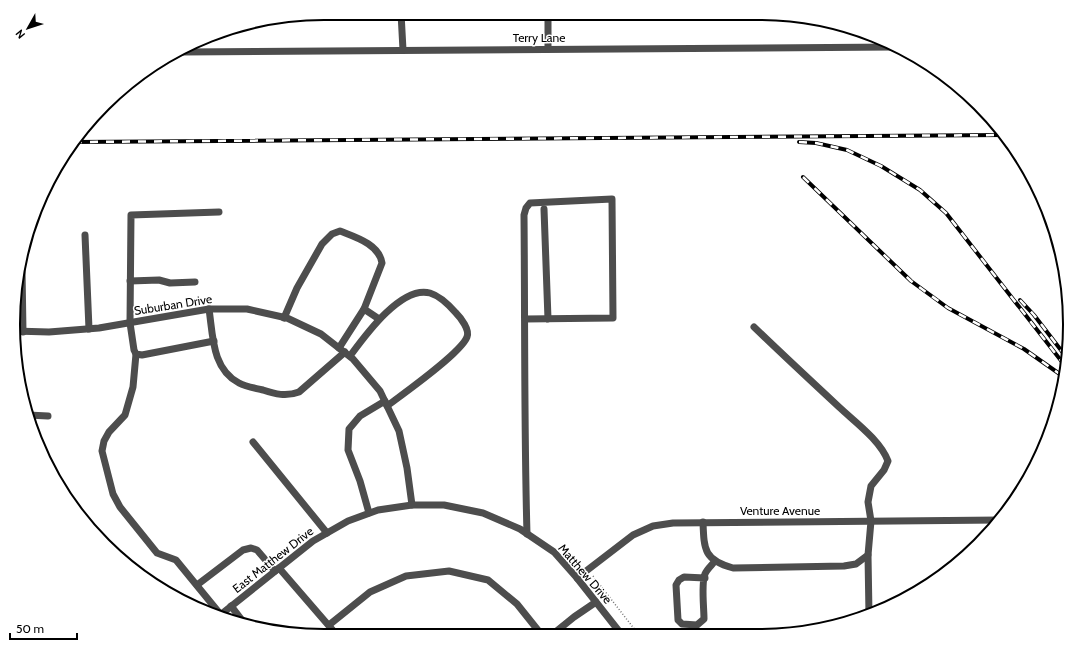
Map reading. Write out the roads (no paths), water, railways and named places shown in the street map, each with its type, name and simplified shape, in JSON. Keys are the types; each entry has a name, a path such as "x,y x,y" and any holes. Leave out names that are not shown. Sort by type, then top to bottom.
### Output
{"street":[{"path":"401,20 403,50"},
{"path":"548,20 548,49"},
{"name":"Terry Lane","path":"188,52 884,47"},
{"path":"524,318 613,318 612,199 530,203 526,208 524,215 524,318 525,464 527,534"},
{"path":"544,210 548,318"},
{"path":"215,609 176,560 157,553 125,513 113,494 102,451 104,441 109,432 125,415 133,387 136,354 134,350 130,323 131,215 218,212"},
{"path":"284,318 297,288 322,244 332,234 340,231 360,240 376,250 381,257 382,263 364,309 344,352"},
{"path":"85,235 89,329"},
{"path":"130,281 159,280 170,283 195,282"},
{"path":"22,291 23,332"},
{"path":"209,310 217,359 221,367 230,378 240,384 280,395 291,395 298,392 387,312 406,298 421,292 430,293 445,302 458,315 467,330 468,336 463,344 413,387 386,404 360,416 349,429 348,450 360,481 369,513"},
{"path":"364,309 379,320"},
{"name":"Suburban Drive","path":"23,332 89,329 209,310 247,310 284,318 321,334 353,359 380,391 399,431 407,468 412,504"},
{"path":"754,327 880,446 888,461 884,470 871,486 868,502 871,521 868,555 869,608"},
{"path":"136,354 214,341"},
{"path":"34,415 48,416"},
{"path":"253,442 327,533"},
{"name":"Matthew Drive","path":"412,504 444,505 483,513 520,529 554,552 577,578 617,629"},
{"name":"East Matthew Drive","path":"224,612 313,541 348,521 369,513 412,504"},
{"name":"Venture Avenue","path":"577,578 633,535 652,526 673,523 991,520"},
{"path":"703,522 706,551 715,561 733,568 844,566 856,564 864,560 868,555"},
{"path":"197,585 242,550 251,548 257,550 332,629"},
{"path":"705,578 684,577 679,580 676,586 677,614 678,620 682,624 697,625 704,619 705,578 705,574 715,561"},
{"path":"329,625 370,592 406,576 449,571 488,580 517,604 537,629"},
{"path":"559,629 596,602"},
{"path":"231,606 239,617"}],"railway":[{"path":"81,142 997,135"},
{"path":"799,142 816,143 847,150 881,166 920,190 946,213 1060,360"},
{"path":"803,177 911,281 948,308 1024,349 1059,373"},
{"path":"1020,300 1034,315 1061,351"}]}
